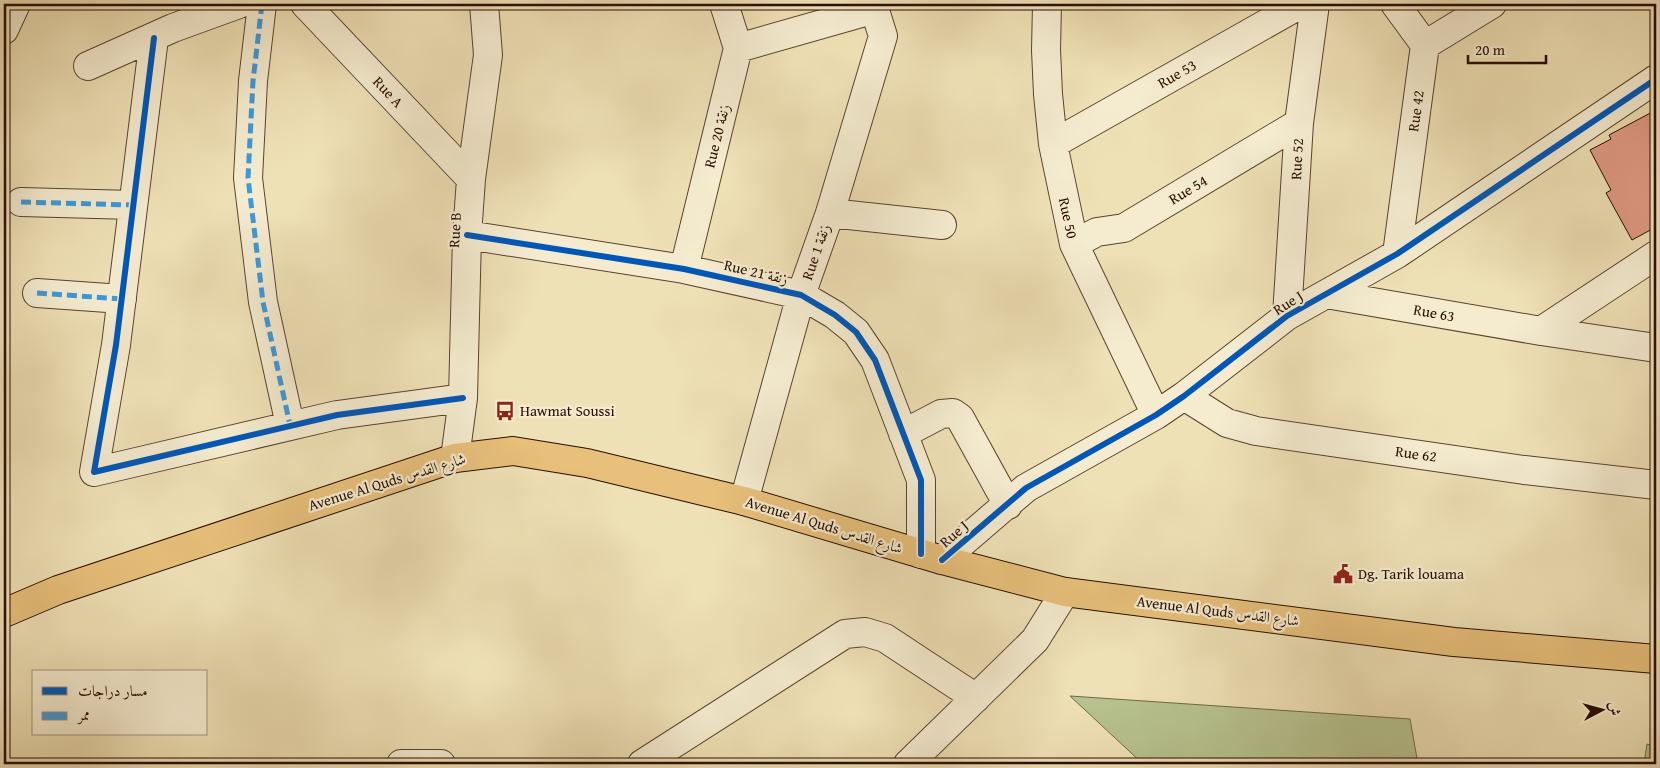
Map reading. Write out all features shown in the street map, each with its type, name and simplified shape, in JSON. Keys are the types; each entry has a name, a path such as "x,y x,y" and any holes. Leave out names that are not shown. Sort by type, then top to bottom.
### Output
{"main road":[{"name":"Avenue Al Quds شارع القدس","path":"4,614 58,590 455,458 513,451 588,462 744,501 932,557 1065,592 1454,642 1656,659"},
{"name":"Avenue Al Quds شارع القدس","path":"4,602 40,598"}],"street":[{"path":"4,30 16,4"},
{"path":"88,66 173,28 239,4"},
{"path":"262,4 254,82 248,178 263,302 290,425"},
{"name":"Rue A","path":"306,4 471,179"},
{"name":"Rue B","path":"455,458 463,398 466,235 471,179 488,55 484,4"},
{"path":"724,4 738,48 881,5"},
{"name":"Rue 50","path":"1047,4 1046,50 1053,144 1074,244 1156,415"},
{"name":"Rue 53","path":"1053,144 1302,4"},
{"name":"Rue 52","path":"1287,316 1299,123 1315,4"},
{"path":"1395,4 1425,46 1492,4"},
{"name":"Rue 1 زنقة","path":"744,501 801,295 830,213 883,36 881,5"},
{"path":"154,38 116,345 94,472 290,425 337,416 463,398"},
{"name":"Rue 42","path":"1397,254 1425,46"},
{"name":"Rue 20 زنقة","path":"684,269 738,48"},
{"name":"Rue J","path":"932,557 1008,504 1026,488 1156,415 1184,396 1287,316 1397,254 1656,79"},
{"name":"Rue 54","path":"1074,244 1097,232 1124,228 1299,123"},
{"path":"21,202 133,205"},
{"path":"830,213 942,225"},
{"name":"Rue 21 زنقة","path":"466,235 684,269 801,295 835,315 856,332 875,360 920,480 932,557"},
{"path":"1541,331 1656,255"},
{"path":"37,293 122,299"},
{"name":"Rue 63","path":"1326,294 1541,331 1656,348"},
{"name":"Rue 62","path":"1184,396 1227,423 1256,432 1524,470 1656,485"},
{"path":"903,434 941,414 953,413 960,418 1008,504"},
{"path":"908,764 1035,640 1065,592"},
{"path":"642,764 845,634 865,632 885,638 976,698"},
{"path":"402,764 441,764"}],"green space":[{"path":"1070,696 1410,719 1418,764 1143,764"},
{"path":"1647,744 1656,747 1656,764 1644,764"}],"building":[{"path":"1656,110 1656,227 1632,240 1606,193 1611,190 1590,150 1611,139 1609,135"}],"marked path":[{"path":"262,4 253,81 248,178 263,302 290,425"},
{"path":"21,202 133,205"},
{"path":"37,293 122,299"}],"cycle path":[{"path":"154,38 116,345 94,472 337,415 463,398"},
{"path":"942,560 1026,488 1156,415 1184,396 1287,316 1397,254 1656,79"},
{"path":"467,235 684,269 801,295 835,315 856,332 875,360 921,480 921,554"}],"place":[{"name":"Hawmat Soussi","path":"505,411"},
{"name":"Dg. Tarik louama","path":"1343,574"}]}
